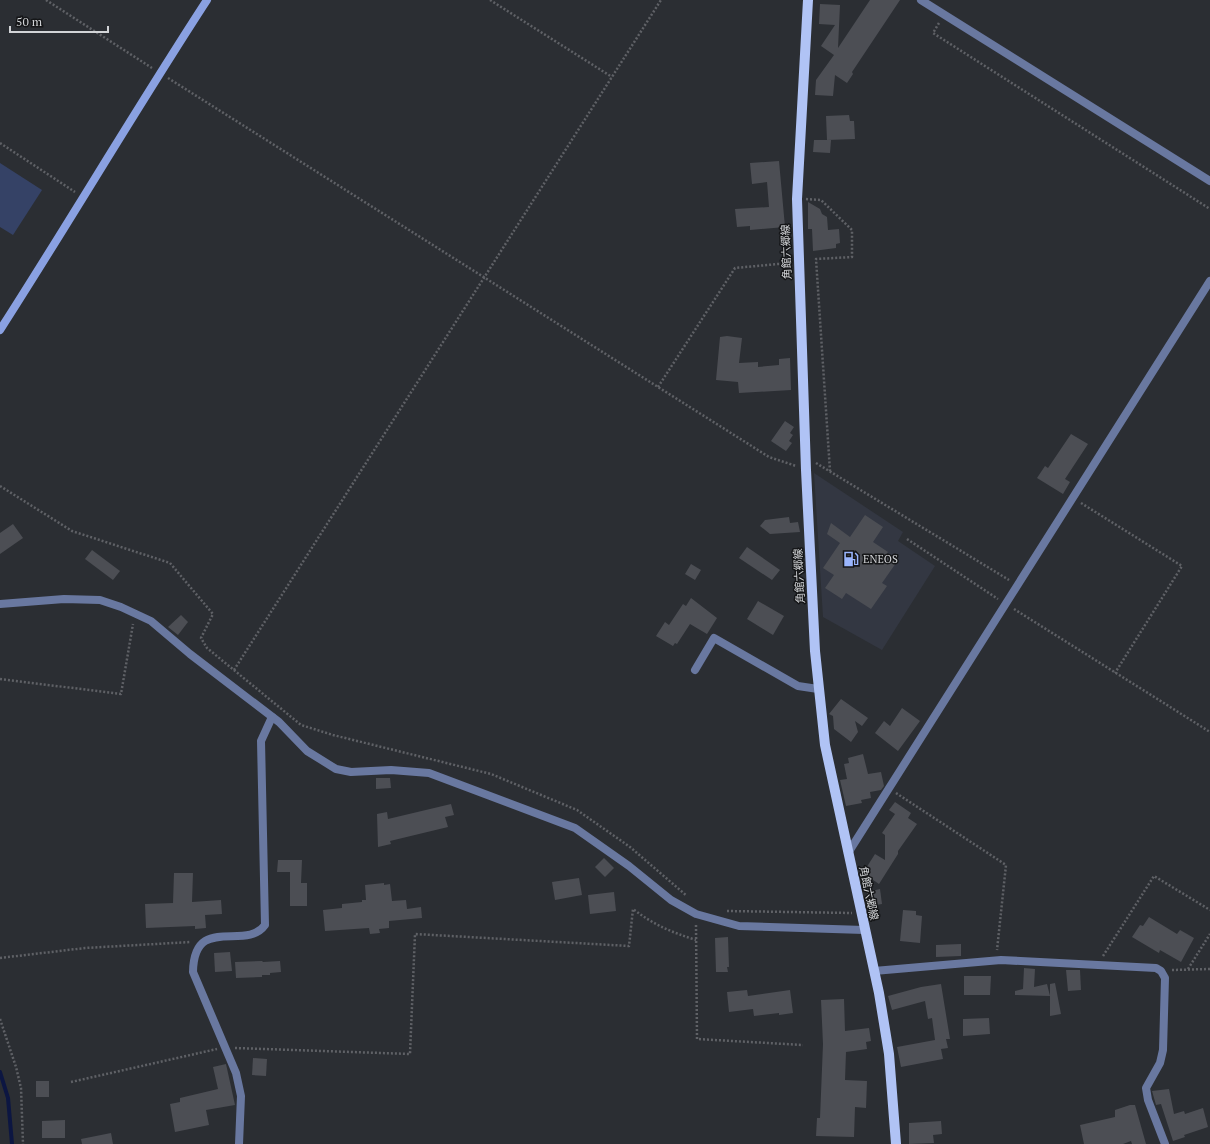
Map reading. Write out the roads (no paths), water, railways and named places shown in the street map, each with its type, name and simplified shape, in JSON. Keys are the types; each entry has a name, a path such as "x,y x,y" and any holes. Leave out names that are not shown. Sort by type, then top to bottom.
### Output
{"main road":[{"name":"角館六郷線","path":"808,0 796,199 806,470 818,688 825,745 874,971 889,1054 896,1144"}],"street":[{"path":"0,330 84,198 160,72 207,0"},
{"path":"921,0 1210,182"},
{"path":"848,853 1210,281"},
{"path":"0,604 64,599 100,600 137,614 151,621 272,717 307,750 336,769 351,772 391,770 429,773 575,828 629,866 671,900 696,914 739,926 864,930"},
{"path":"695,670 714,638 798,686 818,688"},
{"path":"239,1144 241,1096 236,1073 193,972 193,957 203,944 214,936 252,934 262,930 265,925 261,740 272,717"},
{"path":"874,971 996,960 1156,968 1161,970 1165,978 1163,1050 1160,1063 1146,1088 1148,1100 1165,1144"}],"waterway":[{"path":"0,1072 8,1098 12,1144"}],"place":[{"name":"ENEOS","path":"851,559"}]}
